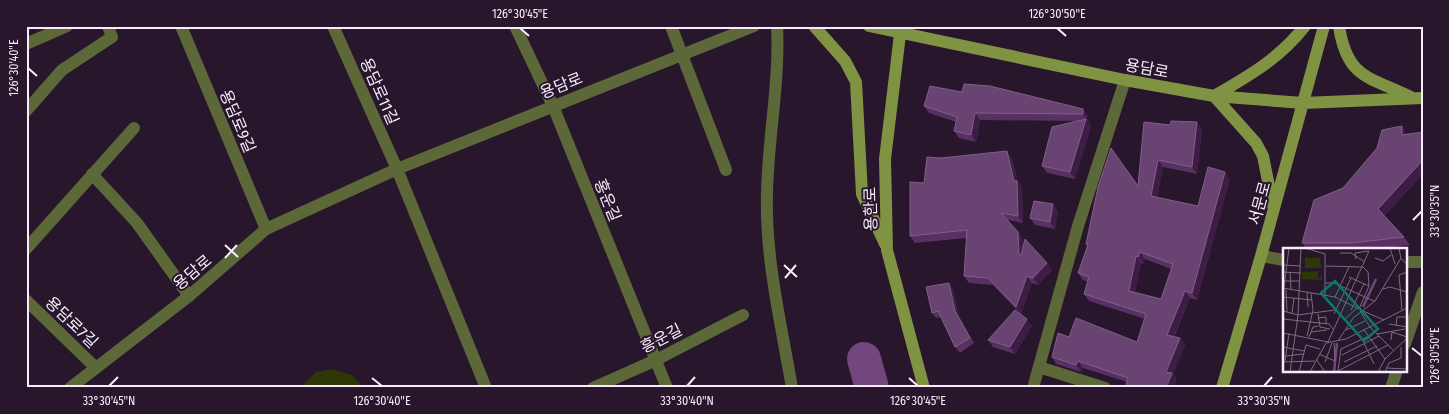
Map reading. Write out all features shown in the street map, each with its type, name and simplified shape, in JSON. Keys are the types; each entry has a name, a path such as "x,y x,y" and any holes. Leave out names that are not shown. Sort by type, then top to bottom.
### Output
{"main road":[{"path":"814,26 845,61 856,82 862,194 887,249"},
{"name":"용담로","path":"869,26 901,29 1125,80 1214,96 1303,103 1418,98"},
{"path":"1274,210 1263,156 1256,143 1214,96 1261,69 1291,44 1305,26"},
{"name":"서문로","path":"1222,388 1274,210 1324,26"},
{"path":"1339,26 1342,44 1349,59 1362,74 1372,82 1391,87 1418,98"},
{"name":"용한로","path":"901,29 885,158 887,249 924,388"}],"street":[{"path":"26,44 67,26"},
{"path":"26,111 62,70 112,37 108,26"},
{"name":"용담로9길","path":"180,26 266,229"},
{"name":"용담로11길","path":"333,26 397,170"},
{"name":"홍운길","path":"515,26 552,106 667,388"},
{"path":"671,26 726,170"},
{"name":"용담로","path":"70,388 189,296 266,229 397,170 754,26"},
{"path":"777,26 778,50 767,191 768,246 792,388"},
{"path":"1033,388 1078,226 1125,80"},
{"path":"26,248 134,128"},
{"path":"397,170 486,388"},
{"path":"92,174 137,223 189,296"},
{"path":"1261,256 1283,260"},
{"path":"1406,262 1423,262"},
{"path":"1406,341 1423,292"},
{"name":"용담로7길","path":"26,300 95,367"},
{"name":"흥운길","path":"593,388 656,360 743,314"},
{"path":"1039,367 1105,388"},
{"path":"1391,388 1396,372"}],"green space":[{"path":"332,369 352,375 364,388 300,388 316,372"}],"building":[{"path":"964,84 990,86 1083,109 1083,114 975,113 971,135 954,131 957,117 924,106 930,86 962,92"},
{"path":"1086,119 1070,172 1042,166 1052,127"},
{"path":"1171,121 1197,122 1192,167 1158,160 1151,196 1198,206 1208,167 1225,172 1192,293 1185,291 1167,335 1180,338 1166,372 1172,373 1166,388 1125,388 1128,378 1078,361 1076,365 1052,357 1058,333 1069,337 1076,318 1137,342 1146,314 1084,294 1089,277 1078,273 1088,245 1086,244 1098,187 1111,148 1138,186 1144,122 1170,125","holes":["1140,252 1173,264 1161,299 1129,291 1136,256 1138,257"]},
{"path":"1402,126 1402,135 1423,132 1423,160 1378,209 1404,237 1352,243 1302,243 1314,200 1343,188 1377,148 1382,130"},
{"path":"1007,151 1014,181 1017,181 1018,216 1001,213 1018,232 1019,255 1021,255 1025,239 1047,263 1033,278 1027,276 1016,307 988,278 964,276 967,230 910,236 910,182 924,183 927,157 941,158"},
{"path":"1034,201 1053,204 1050,222 1030,218"},
{"path":"949,283 955,311 970,338 955,347 938,311 932,313 926,287"},
{"path":"1015,310 1027,319 1010,347 988,340"}],"waterway":[{"path":"864,359 872,388"}]}
